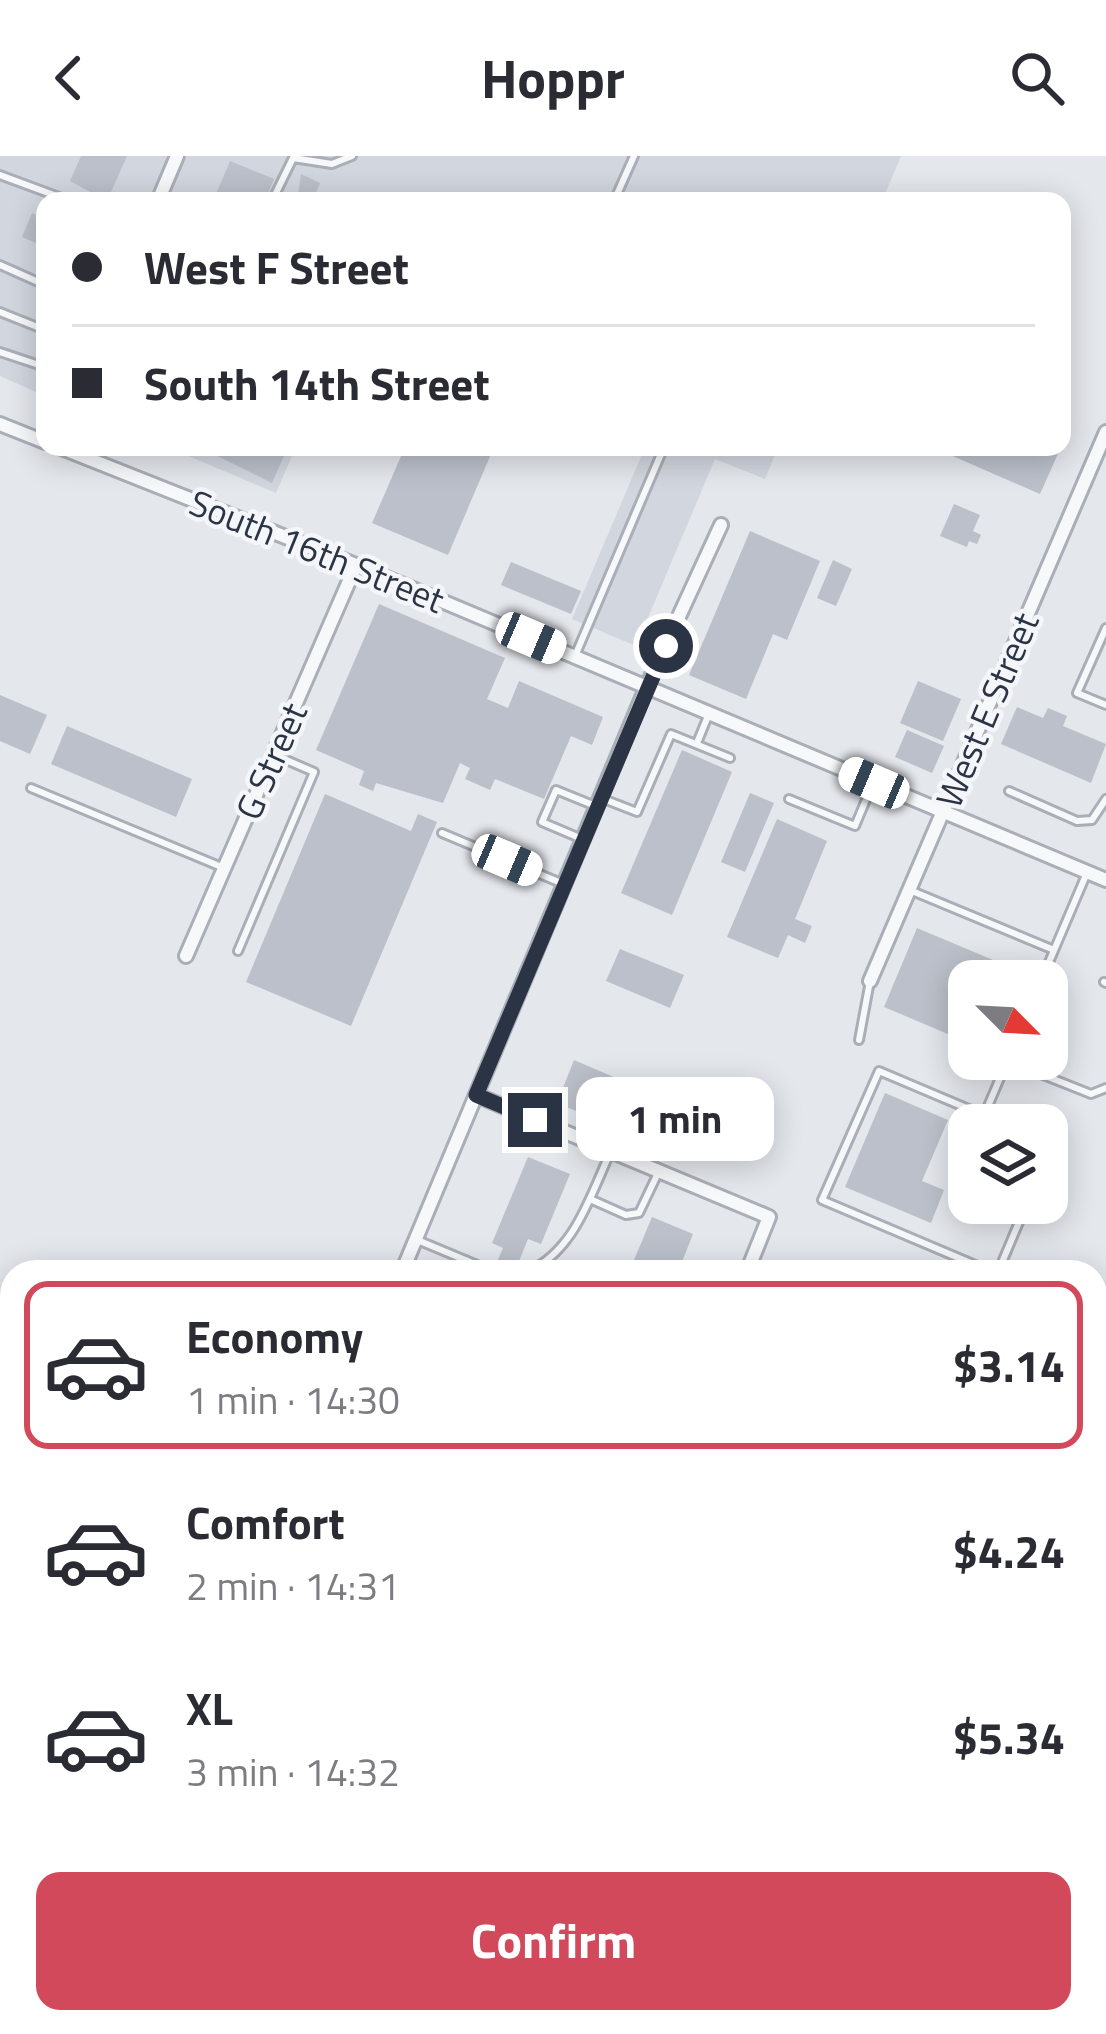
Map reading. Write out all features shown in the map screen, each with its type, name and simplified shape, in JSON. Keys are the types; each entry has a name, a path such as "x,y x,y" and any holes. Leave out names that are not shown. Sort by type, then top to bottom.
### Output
{"street":[{"path":"162,192 177,156"},
{"path":"1,424 36,438"},
{"name":"West E Street","path":"870,982 1105,435"},
{"name":"South 16th Street","path":"82,456 356,565 1106,880"},
{"path":"407,1260 647,686 721,525"},
{"name":"G Street","path":"186,956 356,565"},
{"path":"476,1095 769,1217 752,1260"}],"lane":[{"path":"276,192 293,158 332,164 352,156"},
{"path":"618,192 634,156"},
{"path":"0,175 46,192"},
{"path":"0,266 36,281"},
{"path":"0,312 36,326"},
{"path":"0,352 36,364"},
{"path":"575,656 660,456"},
{"path":"1106,628 1077,693 1106,705"},
{"path":"697,744 710,713"},
{"path":"583,839 542,822 556,790 638,812 671,734 730,758"},
{"path":"238,951 314,772 273,755"},
{"path":"790,800 855,826 874,783"},
{"path":"31,788 224,868"},
{"path":"1009,791 1077,821 1092,820 1106,800"},
{"path":"442,833 564,884"},
{"path":"1050,960 1087,872"},
{"path":"909,890 1054,950"},
{"path":"859,1040 870,982"},
{"path":"957,1104 880,1071 823,1200 966,1260"},
{"path":"1056,1080 1091,1094 1106,1088"},
{"path":"552,1260 566,1244 611,1151"},
{"path":"589,1198 626,1215 638,1213 659,1171"},
{"path":"1001,1260 1018,1224"},
{"path":"415,1239 466,1260"}],"shaded area":[{"path":"0,156 901,156 886,192 36,192 36,392 0,376"},
{"path":"188,456 292,456 276,493"},
{"path":"641,456 774,456 765,479 715,459 636,646 572,619"}],"building":[{"path":"81,156 127,156 111,192 90,192 70,181"},
{"path":"230,161 274,179 269,192 217,192"},
{"path":"301,174 320,183 316,192 298,192"},
{"path":"32,213 36,215 36,243 22,237"},
{"path":"217,456 284,456 272,483"},
{"path":"401,456 490,456 448,555 372,523"},
{"path":"953,456 1057,456 1040,494"},
{"path":"954,504 980,515 973,531 981,535 977,544 969,541 967,547 940,536"},
{"path":"750,531 820,561 787,640 773,634 746,699 689,675"},
{"path":"833,560 852,569 836,606 817,598"},
{"path":"511,562 581,591 571,614 501,585"},
{"path":"379,604 505,658 487,699 508,708 519,681 603,717 592,745 571,736 544,799 495,779 490,790 465,779 470,768 460,763 443,803 376,783 373,791 359,785 364,771 316,750"},
{"path":"918,681 961,699 943,741 900,723"},
{"path":"0,695 47,715 30,754 0,741"},
{"path":"1017,707 1043,718 1048,708 1067,716 1063,726 1106,744 1091,783 1001,744"},
{"path":"67,726 192,779 176,817 51,764"},
{"path":"907,730 944,746 932,773 895,757"},
{"path":"682,750 732,772 672,915 621,893"},
{"path":"750,793 774,803 745,872 721,862"},
{"path":"325,794 411,831 418,814 437,822 351,1026 246,982"},
{"path":"777,819 827,841 795,919 812,926 805,943 788,935 778,958 727,937"},
{"path":"917,928 993,960 948,960 948,1034 884,1007"},
{"path":"620,949 684,975 670,1008 606,981"},
{"path":"574,1060 637,1087 619,1129 557,1103"},
{"path":"885,1093 948,1120 922,1181 944,1190 931,1223 845,1187"},
{"path":"528,1157 570,1174 541,1244 528,1239 519,1260 498,1260 503,1248 492,1243"},
{"path":"652,1217 693,1234 683,1260 634,1260"}],"route":[{"path":"535,1120 476,1095 666,646"}]}
